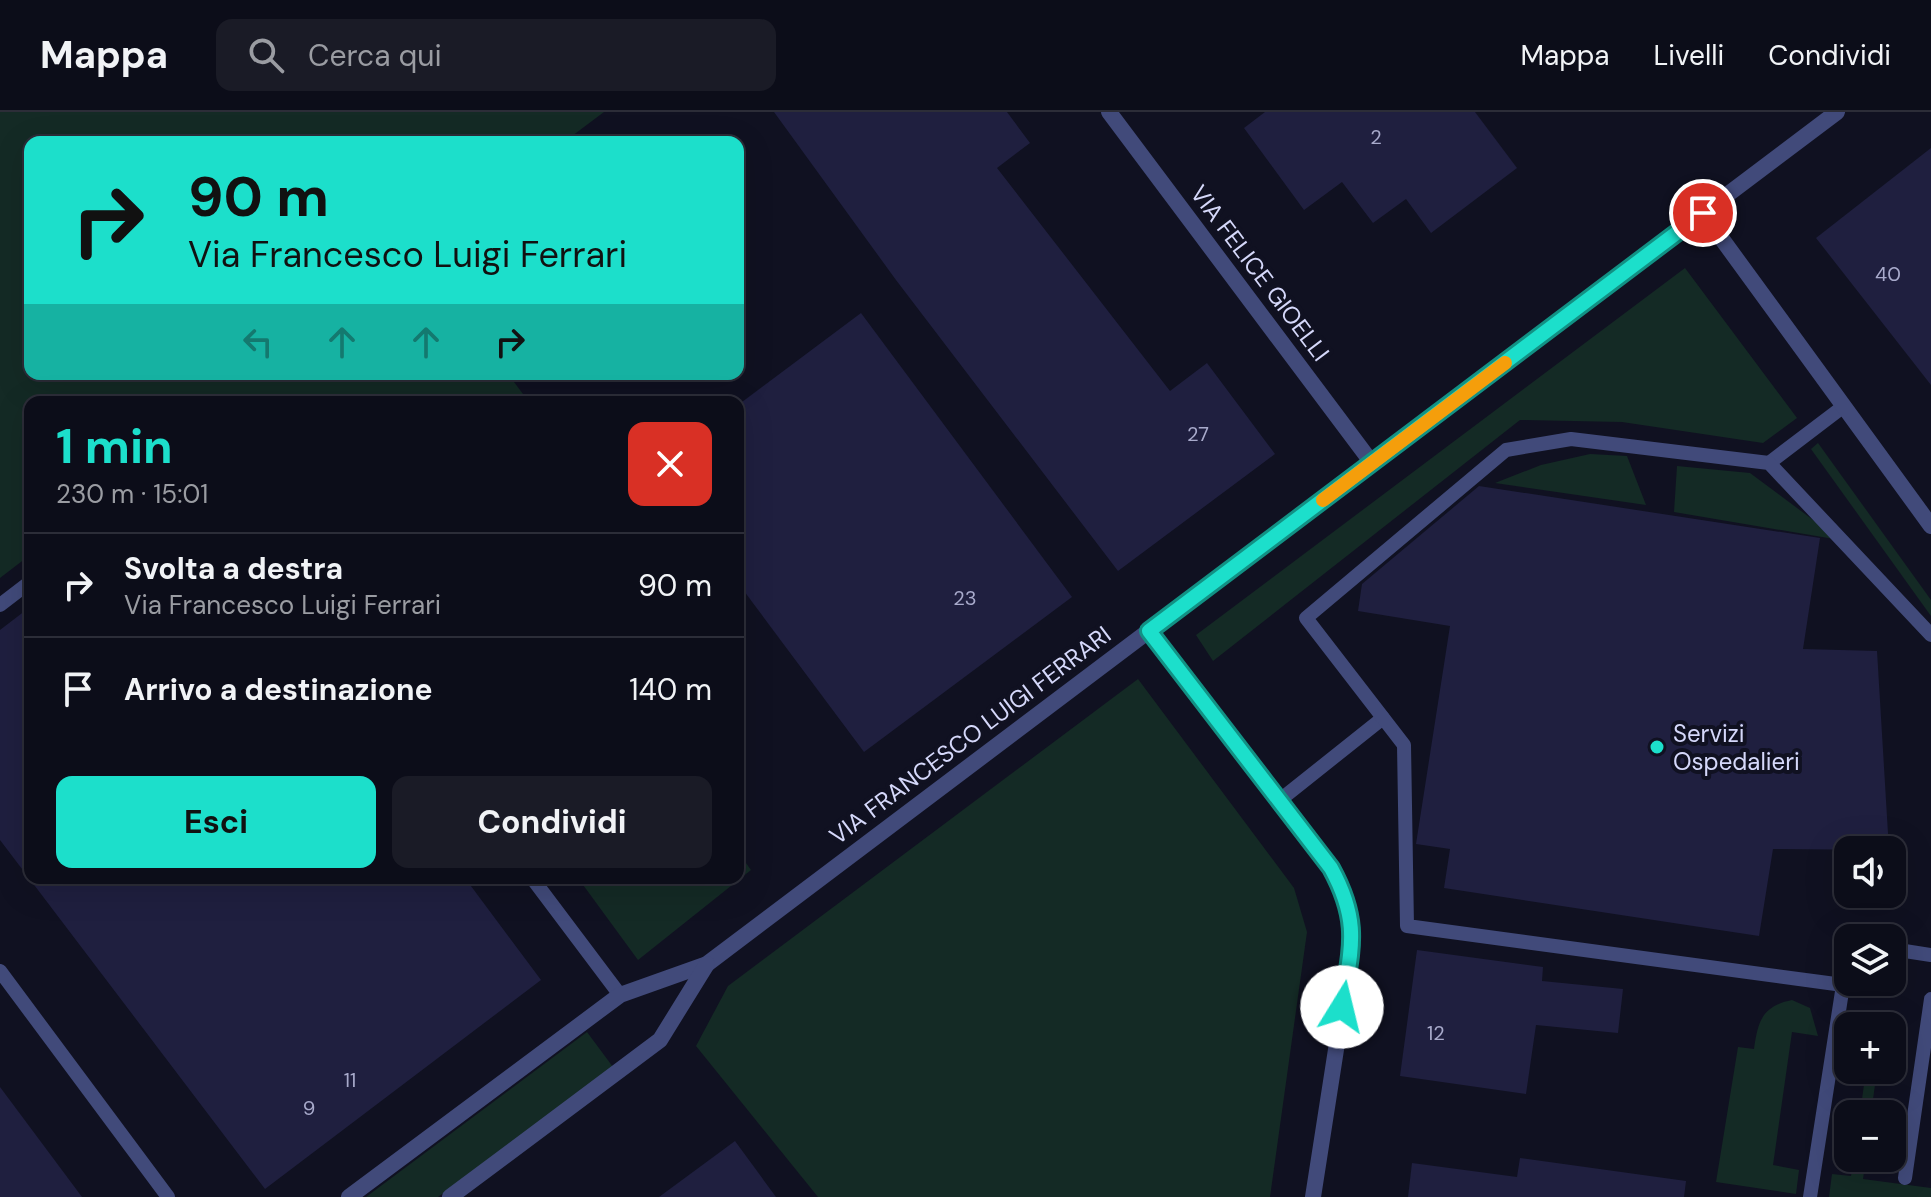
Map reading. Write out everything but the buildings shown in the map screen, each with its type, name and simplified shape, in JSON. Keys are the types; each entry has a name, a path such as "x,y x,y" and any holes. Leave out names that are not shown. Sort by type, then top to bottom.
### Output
{"street":[{"name":"VIA FELICE GIOELLI","path":"1109,112 1372,463"},
{"name":"VIA FRANCESCO LUIGI FERRARI","path":"349,1197 620,995 707,964 1837,112"},
{"path":"1703,213 1931,526"},
{"path":"1149,631 1331,868 1347,898 1353,923 1352,947 1313,1197"},
{"name":"VIA FRANCESCO LUIGI FERRARI","path":"450,1197 660,1040 707,964"}],"lane":[{"path":"1769,463 1844,406"},
{"path":"1834,984 1407,926 1404,745 1306,618 1506,450 1571,439 1769,463 1931,635"},
{"path":"0,605 24,587"},
{"path":"1280,800 1383,718"},
{"path":"537,884 620,995"},
{"path":"1906,951 1931,955"},
{"path":"0,971 168,1197"},
{"path":"1810,1197 1841,996"},
{"path":"1905,1178 1931,999"}],"green space":[{"path":"0,112 604,112 572,136 24,136 24,380 512,380 524,396 24,396 24,560 0,578"},
{"path":"1685,268 1797,418 1763,443 1622,422 1520,420 1213,661 1196,635"},
{"path":"1818,443 1931,600 1931,616 1811,449"},
{"path":"1590,454 1627,456 1646,505 1495,483 1541,465"},
{"path":"1677,466 1750,473 1840,540 1674,512"},
{"path":"1138,679 1294,888 1307,932 1270,1197 818,1197 696,1046 728,986"},
{"path":"744,860 751,870 744,876"},
{"path":"582,884 733,884 638,960"},
{"path":"1792,1000 1810,1008 1818,1036 1792,1032 1773,1165 1799,1170 1796,1194 1716,1182 1738,1047 1754,1049 1763,1016 1774,1006"},
{"path":"587,1032 613,1067 438,1197 366,1197"},
{"path":"1864,1084 1875,1084 1873,1100 1862,1100"},
{"path":"1852,1172 1864,1172 1863,1179 1931,1188 1931,1197 1829,1197 1832,1174 1851,1176"}],"slow traffic":[{"path":"1323,500 1505,363"}],"place":[{"name":"Servizi Ospedalieri","path":"1657,747"}],"route":[{"path":"1342,1007 1352,947 1353,923 1347,898 1331,868 1149,631 1703,213"}]}
